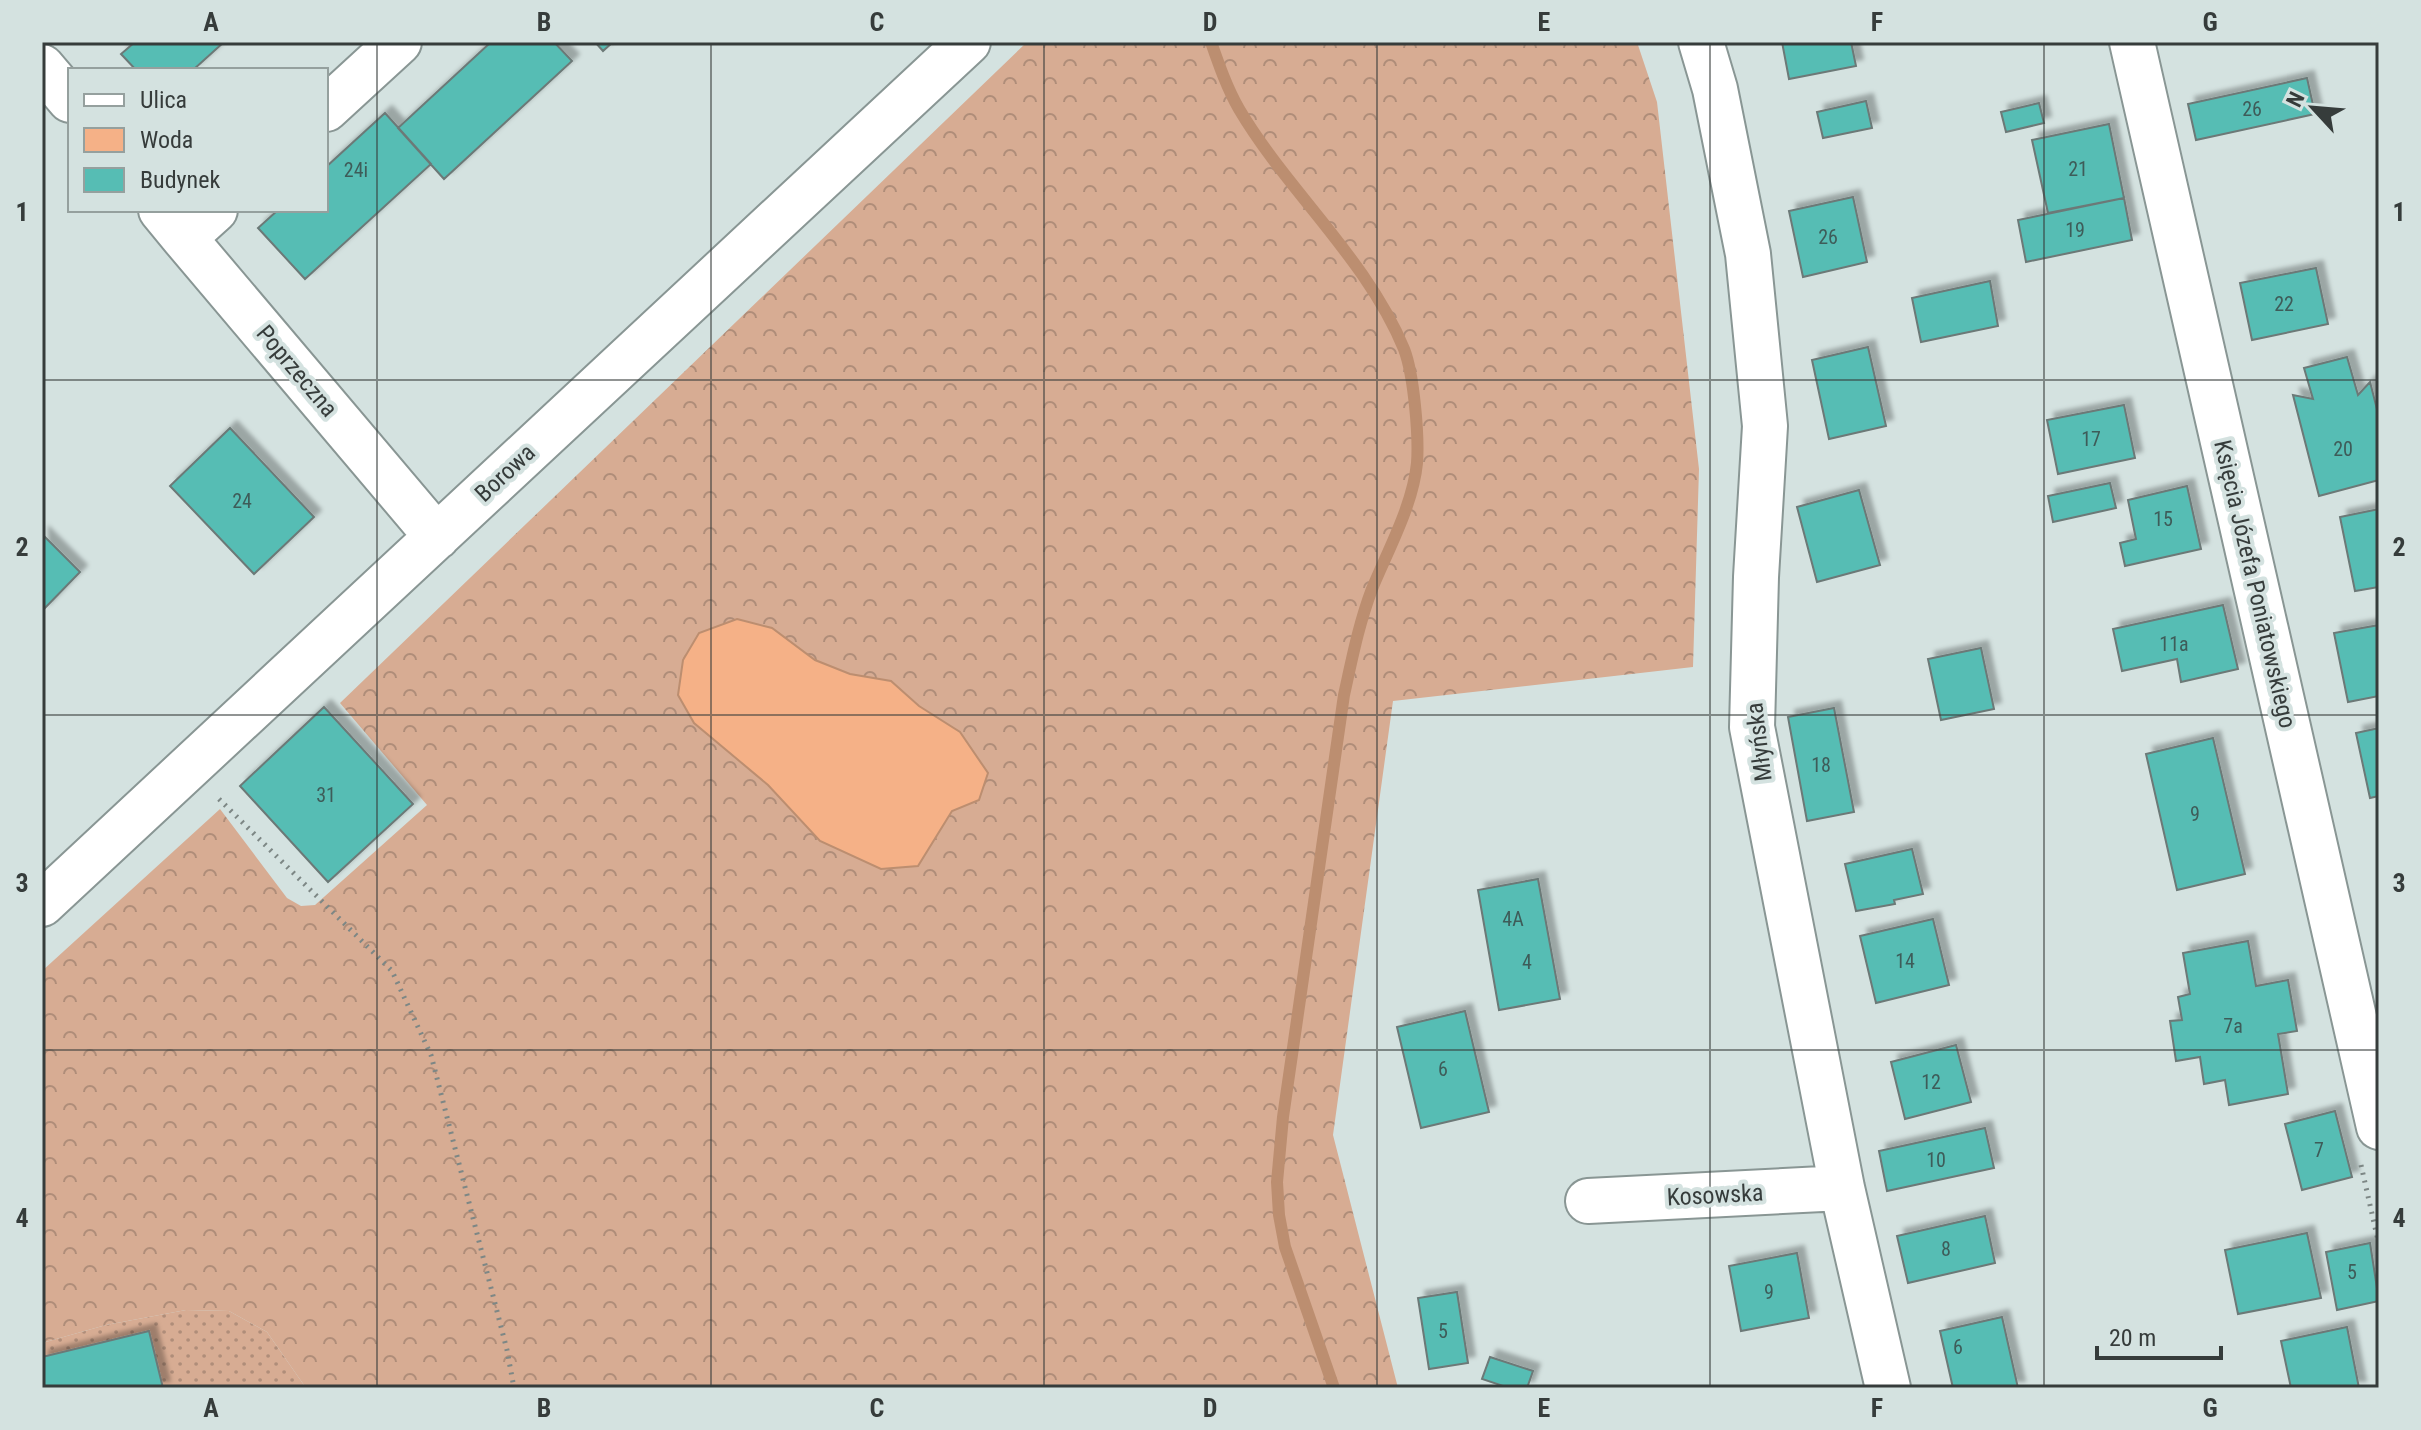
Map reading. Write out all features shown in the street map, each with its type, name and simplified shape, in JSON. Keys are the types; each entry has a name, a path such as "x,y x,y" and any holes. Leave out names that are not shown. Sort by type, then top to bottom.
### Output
{"street":[{"path":"328,107 399,42"},
{"name":"Borowa","path":"42,904 968,42"},
{"name":"Młyńska","path":"1701,42 1715,89 1748,254 1765,426 1756,577 1752,727 1842,1188 1888,1388"},
{"name":"Księcia Józefa Poniatowskiego","path":"2132,42 2379,1127"},
{"path":"42,67 68,98"},
{"name":"Poprzeczna","path":"187,219 437,537"},
{"name":"Kosowska","path":"1588,1201 1842,1188"}],"path":[{"path":"213,792 392,971 431,1055 514,1388"}],"green space":[{"path":"1027,42 1637,42 1657,102 1699,469 1693,667 1393,701 1333,1135 1398,1388 306,1388 267,1332 229,1311 186,1310 106,1325 42,1343 42,971 220,809 287,898 301,906 315,905 427,805 340,703","holes":["772,628 815,660 850,674 891,681 919,706 960,732 979,800 952,811 918,866 820,841 768,785 694,722 678,695"]},
{"path":"186,1310 229,1311 267,1332 306,1388 42,1388 42,1343 106,1325"}],"water":[{"path":"737,619 772,628 815,660 850,674 891,681 919,706 960,732 988,773 979,800 952,811 918,866 881,869 820,841 768,785 694,723 678,695 683,660 699,633"}],"building":[{"path":"135,42 224,42 195,68 134,68 121,54"},
{"path":"491,42 554,42 572,61 444,179 398,128"},
{"path":"595,42 613,42 603,51"},
{"path":"1782,42 1851,42 1856,66 1789,79"},
{"path":"2307,78 2315,114 2196,140 2188,104"},
{"path":"1866,101 1872,128 1823,138 1817,112"},
{"path":"2039,103 2044,123 2006,132 2001,112"},
{"path":"385,113 431,164 305,279 258,228 276,212 328,212 328,165"},
{"path":"2109,124 2124,198 2048,213 2032,140"},
{"path":"1853,197 1867,262 1803,277 1789,211"},
{"path":"2124,198 2132,240 2026,262 2018,220"},
{"path":"2316,268 2328,324 2252,340 2240,283"},
{"path":"1990,281 1998,326 1921,342 1912,298"},
{"path":"1868,347 1886,426 1829,439 1812,360"},
{"path":"2347,357 2358,395 2370,382 2379,417 2379,480 2319,496 2293,395 2313,399 2304,368"},
{"path":"2124,405 2135,458 2058,474 2047,420"},
{"path":"230,428 314,517 254,574 170,486"},
{"path":"2110,483 2116,508 2053,522 2048,496"},
{"path":"2187,486 2201,549 2125,566 2120,543 2136,539 2128,500"},
{"path":"1859,490 1880,565 1817,582 1797,507"},
{"path":"2379,509 2379,587 2355,591 2340,517"},
{"path":"42,534 80,572 42,611"},
{"path":"2223,605 2238,669 2181,682 2177,659 2122,671 2113,629"},
{"path":"2379,625 2379,696 2348,702 2334,633"},
{"path":"1981,648 1994,709 1941,720 1928,659"},
{"path":"324,707 413,804 328,882 240,786"},
{"path":"1834,708 1854,812 1807,821 1788,717"},
{"path":"2379,728 2379,796 2370,798 2356,733"},
{"path":"2213,738 2245,874 2177,890 2146,754"},
{"path":"1912,849 1923,894 1894,900 1895,904 1856,911 1845,864"},
{"path":"1538,879 1560,999 1499,1010 1478,890"},
{"path":"1933,919 1949,985 1876,1003 1860,936"},
{"path":"2248,941 2256,986 2288,980 2297,1031 2278,1034 2288,1094 2229,1105 2225,1080 2204,1084 2200,1057 2176,1061 2170,1021 2182,1020 2178,997 2190,994 2183,953"},
{"path":"1465,1011 1489,1112 1421,1128 1397,1027"},
{"path":"1956,1045 1971,1102 1905,1119 1891,1062"},
{"path":"2335,1111 2352,1177 2302,1190 2285,1124"},
{"path":"1985,1128 1994,1168 1887,1191 1879,1151"},
{"path":"1985,1216 1995,1263 1908,1283 1897,1236"},
{"path":"2307,1233 2321,1298 2238,1314 2225,1250"},
{"path":"2370,1243 2379,1301 2337,1310 2326,1252"},
{"path":"1797,1253 1809,1318 1741,1331 1729,1266"},
{"path":"1457,1292 1468,1363 1429,1369 1418,1298"},
{"path":"2002,1317 2018,1388 1953,1388 1940,1331"},
{"path":"2347,1327 2359,1388 2291,1388 2281,1341"},
{"path":"149,1331 163,1388 42,1388 42,1357"},
{"path":"1490,1357 1533,1371 1527,1388 1509,1388 1482,1379"}],"waterway":[{"path":"1211,42 1239,109 1280,169 1370,285 1388,316 1408,360 1415,406 1415,479 1367,602 1344,695 1283,1117 1277,1182 1285,1247 1334,1388"}]}
